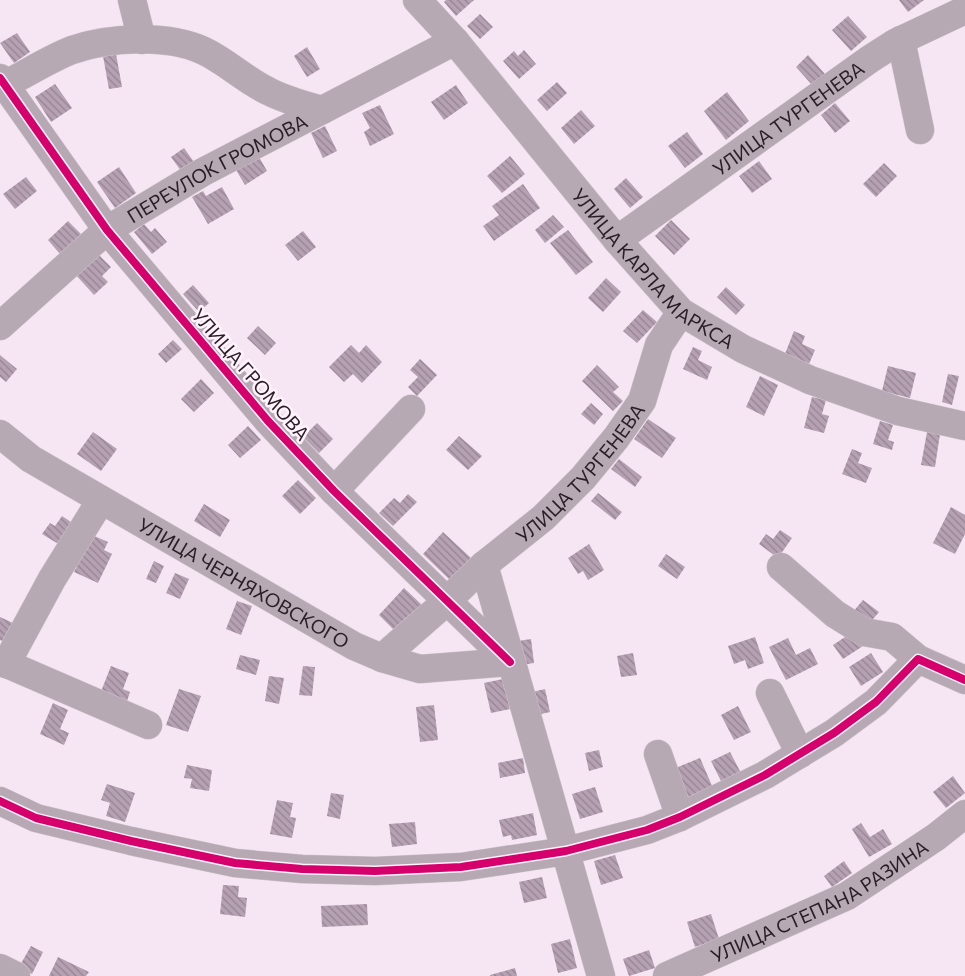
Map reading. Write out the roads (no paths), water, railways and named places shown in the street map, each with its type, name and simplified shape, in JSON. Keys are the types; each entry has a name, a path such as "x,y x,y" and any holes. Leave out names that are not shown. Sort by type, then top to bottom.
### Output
{"street":[{"path":"132,0 142,40"},
{"name":"УЛИЦА КАРЛА МАРКСА","path":"418,0 455,41 617,240 681,312 743,348 810,380 898,411 965,426"},
{"path":"920,130 913,35 930,22 934,0"},
{"name":"УЛИЦА ТУРГЕНЕВА","path":"617,240 863,64 913,35 965,10"},
{"name":"ПЕРЕУЛОК ГРОМОВА","path":"2,82 72,51 107,41 142,40 175,42 202,50 268,91 322,110"},
{"name":"ПЕРЕУЛОК ГРОМОВА","path":"0,326 107,230 203,172 455,41"},
{"name":"УЛИЦА ГРОМОВА","path":"2,82 107,230 268,421 334,491 510,662"},
{"name":"УЛИЦА ТУРГЕНЕВА","path":"382,658 447,601 484,565 542,518 583,478 616,438 642,401 659,345 681,312"},
{"path":"334,491 411,409"},
{"name":"УЛИЦА ЧЕРНЯХОВСКОГО","path":"0,434 31,459 354,646 382,658 420,668 510,662"},
{"path":"101,500 3,662 148,725"},
{"path":"484,565 510,662 601,976"},
{"path":"781,567 834,614 864,632 892,637 918,659 965,680"},
{"path":"0,801 36,818 131,841 235,863 302,869 375,871 461,867 566,851 647,830 680,817 765,776 834,733 876,702 918,659"},
{"path":"770,693 800,754"},
{"path":"658,754 680,817"},
{"name":"УЛИЦА СТЕПАНА РАЗИНА","path":"667,976 720,966 848,896 936,837 965,814"},
{"path":"0,968 16,976"}]}
